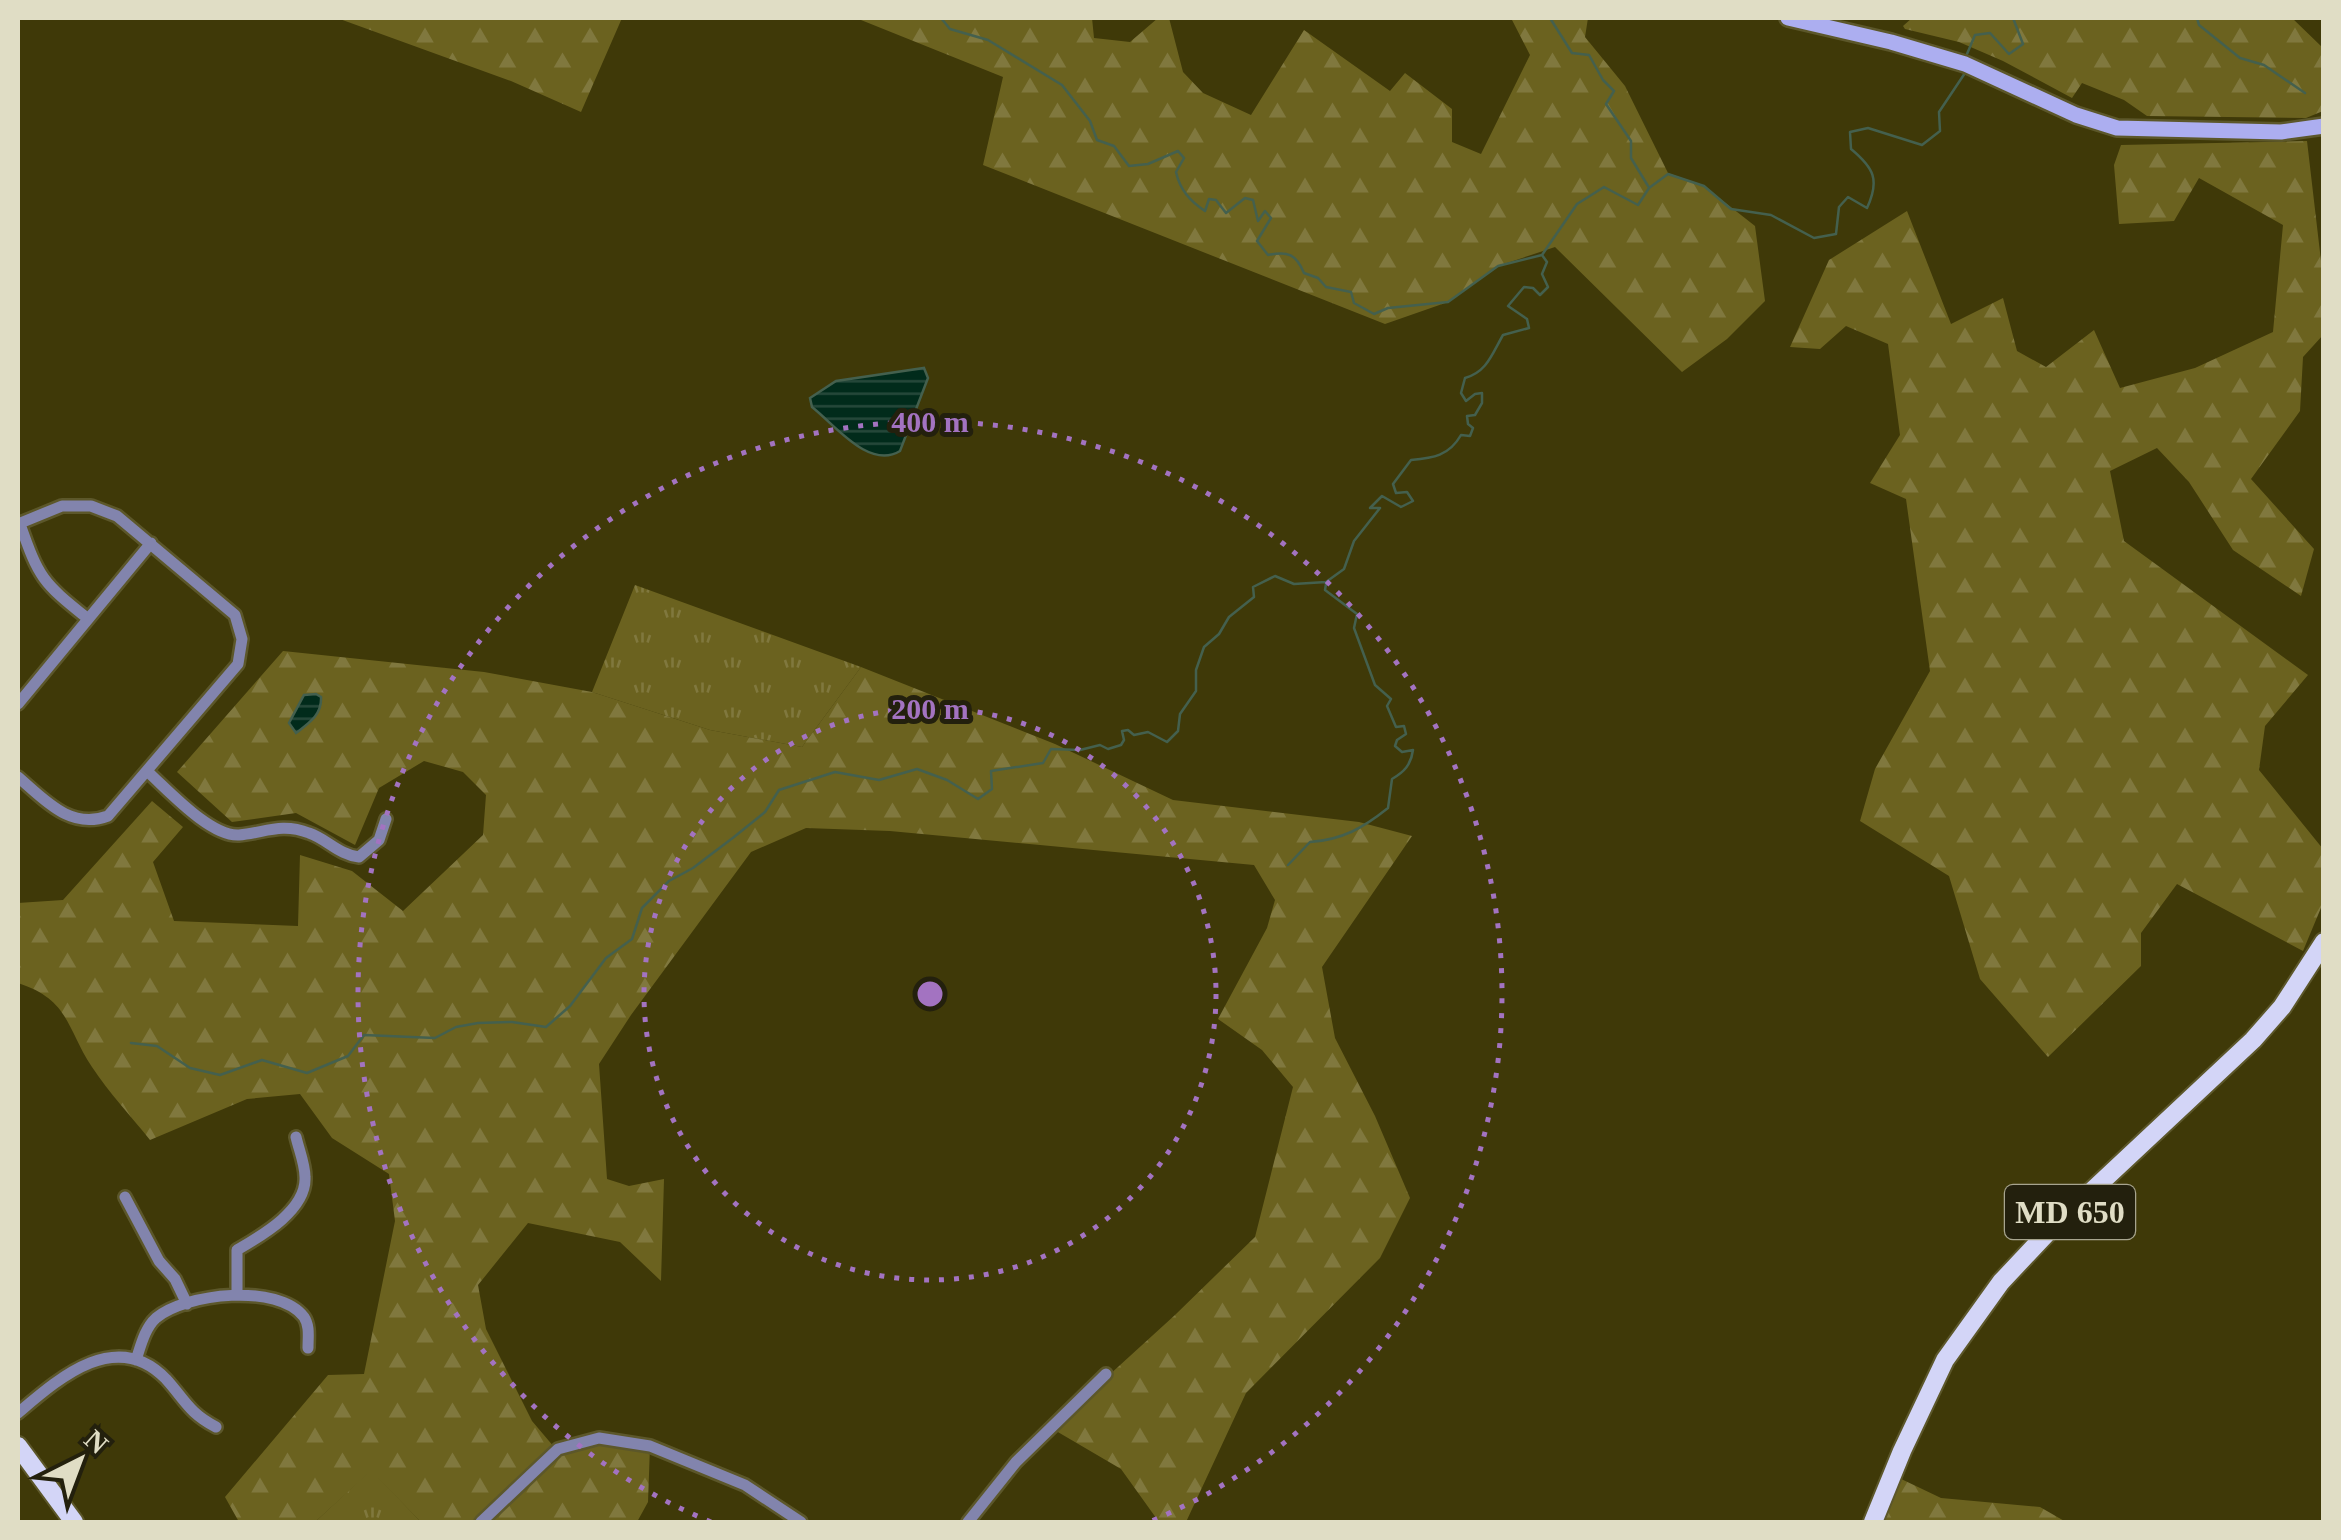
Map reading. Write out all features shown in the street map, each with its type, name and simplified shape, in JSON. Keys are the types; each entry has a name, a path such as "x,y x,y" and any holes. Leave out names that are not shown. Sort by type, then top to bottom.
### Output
{"main road":[{"name":"MD 650","path":"1873,1522 1924,1400 1991,1294 2049,1231 2253,1040 2321,952"},
{"path":"18,1446 74,1522"}],"street":[{"path":"1788,18 1966,64 2076,114 2123,129 2281,132 2324,126"},
{"path":"18,777 74,819 86,822 108,816 149,773 238,664 242,639 234,614 117,516 91,506 62,506 19,524 46,584 87,618"},
{"path":"18,704 151,543"},
{"path":"149,773 223,833 292,829 308,832 342,852 359,856 379,840 386,819"},
{"path":"237,1295 237,1250 274,1228 302,1195 306,1178 296,1138"},
{"path":"124,1197 159,1261 176,1279 187,1304"},
{"path":"136,1360 154,1320 187,1304 237,1295 268,1297 294,1308 309,1328 308,1348"},
{"path":"18,1413 86,1363 108,1358 136,1360 163,1376 196,1416 216,1427"},
{"path":"968,1522 1016,1462 1106,1374"},
{"path":"482,1522 558,1449 599,1438 650,1446 745,1485 801,1522"}],"green space":[{"path":"337,18 622,18 581,112 511,81"},
{"path":"856,18 1092,18 1094,38 1130,42 1158,18 1169,18 1183,72 1203,93 1251,115 1304,30 1390,91 1405,73 1452,109 1452,142 1481,154 1530,55 1511,18 1588,18 1585,37 1625,86 1668,173 1704,186 1755,226 1765,301 1727,339 1682,372 1555,247 1498,266 1448,302 1385,324 983,165 1003,77"},
{"path":"1912,18 2292,18 2323,48 2323,111 2306,118 2147,116 2124,100 2082,83 2072,98 1959,42 1905,29 1903,26"},
{"path":"2307,141 2323,278 2323,335 2303,357 2300,411 2251,479 2314,549 2301,596 2233,550 2189,482 2157,448 2110,471 2124,541 2308,675 2265,726 2259,770 2323,849 2323,903 2303,951 2177,884 2141,933 2141,966 2048,1057 1980,979 1949,876 1860,821 1875,769 1930,671 1906,499 1870,483 1900,435 1888,344 1846,326 1820,349 1790,347 1829,260 1907,211 1951,324 2003,298 2017,351 2046,367 2094,330 2120,388 2195,368 2273,332 2283,225 2199,178 2174,221 2119,224 2114,165 2121,145"},
{"path":"635,585 861,667 802,747 710,730 592,692"},
{"path":"283,651 484,672 592,692 710,730 802,747 861,667 1055,744 1173,800 1359,822 1412,836 1322,967 1335,1038 1375,1116 1410,1198 1380,1258 1246,1393 1186,1522 1159,1522 1121,1469 1051,1428 1255,1237 1293,1087 1262,1050 1218,1019 1267,928 1275,900 1254,865 890,831 806,828 751,852 599,1064 607,1179 629,1186 664,1179 661,1281 620,1242 528,1223 478,1285 486,1329 532,1421 560,1454 602,1442 650,1446 648,1502 637,1522 421,1522 371,1471 315,1522 239,1522 225,1497 328,1375 364,1374 395,1221 389,1174 332,1138 300,1094 247,1099 150,1140 99,1077 57,1007 18,983 18,903 63,900 152,801 183,827 153,862 174,921 298,926 300,855 352,871 403,911 483,835 486,795 463,772 424,761 379,788 355,845 296,813 232,822 177,772"},
{"path":"371,1470 421,1522 315,1522"},
{"path":"1897,1477 1941,1498 2040,1507 2066,1522 1879,1522"}],"shaded area":[{"path":"924,368 928,378 900,451 876,455 865,450 812,407 810,398 836,381"},
{"path":"304,695 321,697 317,714 296,733 289,723"}],"waterway":[{"path":"941,18 950,29 988,40 1062,85 1090,121 1097,140 1114,146 1129,166 1148,164 1178,151 1184,158 1176,172 1180,184 1205,211 1209,199 1216,200 1226,213 1245,198 1253,200 1258,221 1265,211 1271,218 1257,241 1268,255 1290,255 1304,273 1318,278 1326,287 1351,292 1354,303 1374,314 1388,308 1448,302 1498,266 1542,255"},
{"path":"1550,18 1572,53 1589,55 1614,91 1606,104 1631,141 1631,158 1648,186"},
{"path":"1967,54 1975,35 1990,33 2009,54 2023,44 2013,18"},
{"path":"2197,18 2199,25 2240,58 2264,65 2305,93"},
{"path":"131,1043 157,1046 190,1068 220,1075 262,1060 307,1073 348,1056 364,1035 435,1038 456,1027 478,1023 546,1027 570,1006 606,958 632,939 642,908 669,881 693,868 765,812 779,790 835,772 879,780 917,769 947,780 978,799 992,789 991,771 1043,763 1051,749 1080,750 1100,745 1108,749 1121,745 1122,731 1128,730 1134,735 1148,732 1167,742 1178,731 1180,714 1196,691 1196,670 1204,647 1219,634 1229,617 1254,597 1253,587 1275,576 1294,584 1326,582 1344,569 1354,541 1380,508 1370,508 1382,496 1401,507 1413,501 1407,492 1396,493 1393,484 1411,460 1440,455 1461,435 1470,436 1473,428 1467,416 1475,415 1482,403 1482,393 1466,401 1461,393 1465,378 1484,367 1503,335 1529,328 1527,319 1508,306 1524,287 1533,288 1540,295 1548,287 1542,274 1547,262 1542,255 1577,204 1604,187 1638,205 1649,188 1668,174 1704,186 1731,209 1771,215 1814,238 1836,234 1839,207 1848,197 1867,208 1873,190 1870,169 1851,149 1850,132 1868,128 1922,145 1940,131 1939,112 1965,73"},
{"path":"1288,865 1310,842 1352,832 1388,808 1392,779 1406,768 1413,750 1402,752 1395,746 1406,734 1404,726 1396,727 1387,706 1391,699 1375,685 1354,628 1357,614 1325,590 1326,584"}]}
